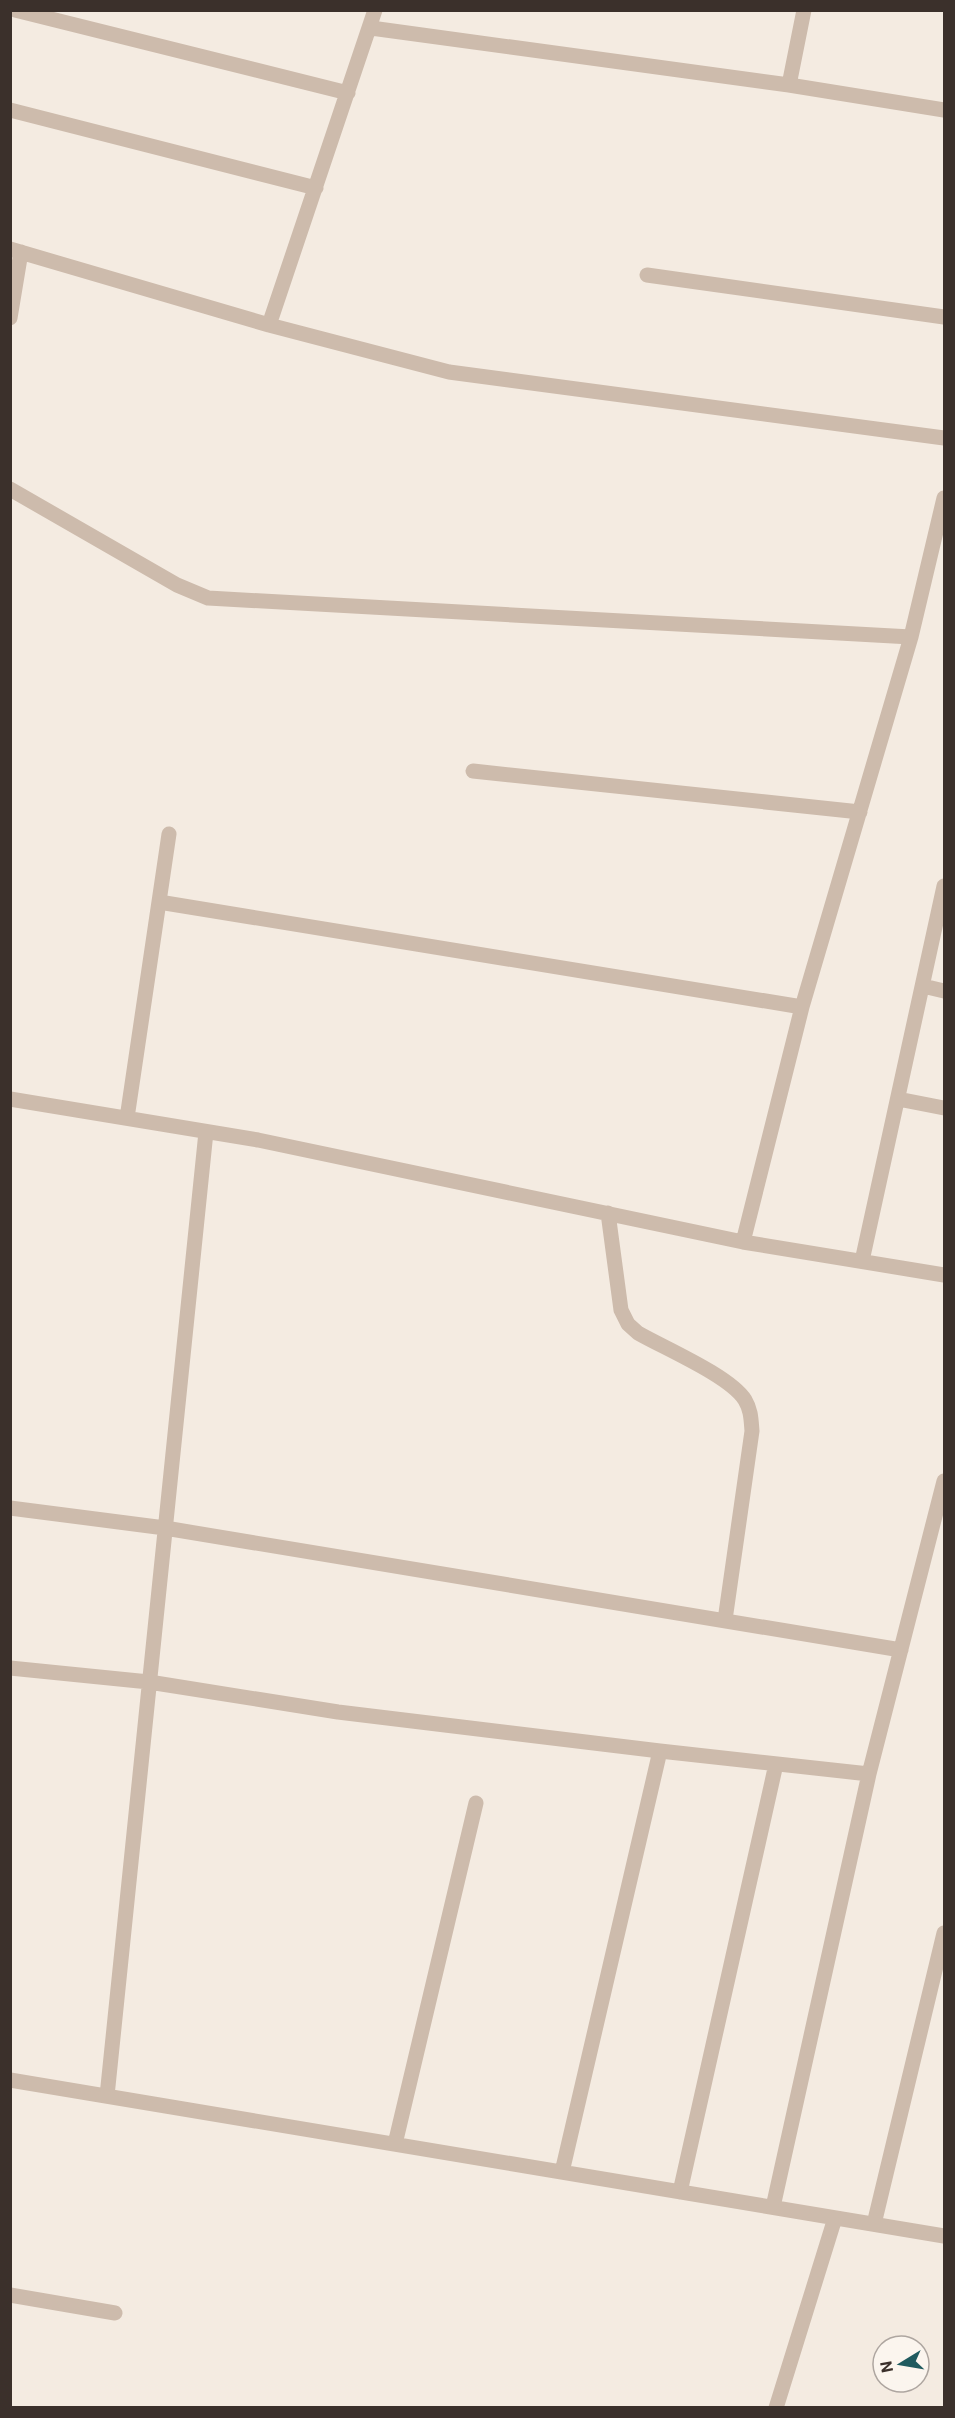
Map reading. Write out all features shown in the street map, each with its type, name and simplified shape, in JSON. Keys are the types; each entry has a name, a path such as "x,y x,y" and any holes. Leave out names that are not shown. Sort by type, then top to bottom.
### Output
{"street":[{"path":"15,10 348,93"},
{"path":"269,325 371,28 375,10"},
{"path":"789,85 804,10"},
{"path":"371,28 789,85 945,110"},
{"path":"10,110 316,188"},
{"path":"10,318 16,250 269,325 448,372 945,438"},
{"path":"647,275 945,317"},
{"path":"10,489 177,585 208,598 910,637"},
{"path":"742,1242 802,1007 910,637 944,503"},
{"path":"473,771 860,812"},
{"path":"127,1118 169,834"},
{"path":"862,1261 945,886"},
{"path":"159,902 802,1007"},
{"path":"922,986 945,991"},
{"path":"10,1099 258,1140 742,1242 945,1275"},
{"path":"898,1099 945,1108"},
{"path":"107,2096 206,1132"},
{"path":"608,1213 621,1310 628,1324 638,1334 727,1382 744,1398 751,1412 752,1431 725,1620"},
{"path":"773,2207 869,1774 945,1481"},
{"path":"10,1508 165,1528 901,1650"},
{"path":"10,1668 149,1682 338,1712 869,1774"},
{"path":"562,2172 660,1751"},
{"path":"681,2192 776,1764"},
{"path":"395,2144 476,1803"},
{"path":"874,2224 945,1933"},
{"path":"10,2080 945,2236"},
{"path":"776,2408 835,2218"},
{"path":"10,2295 115,2313"}]}
